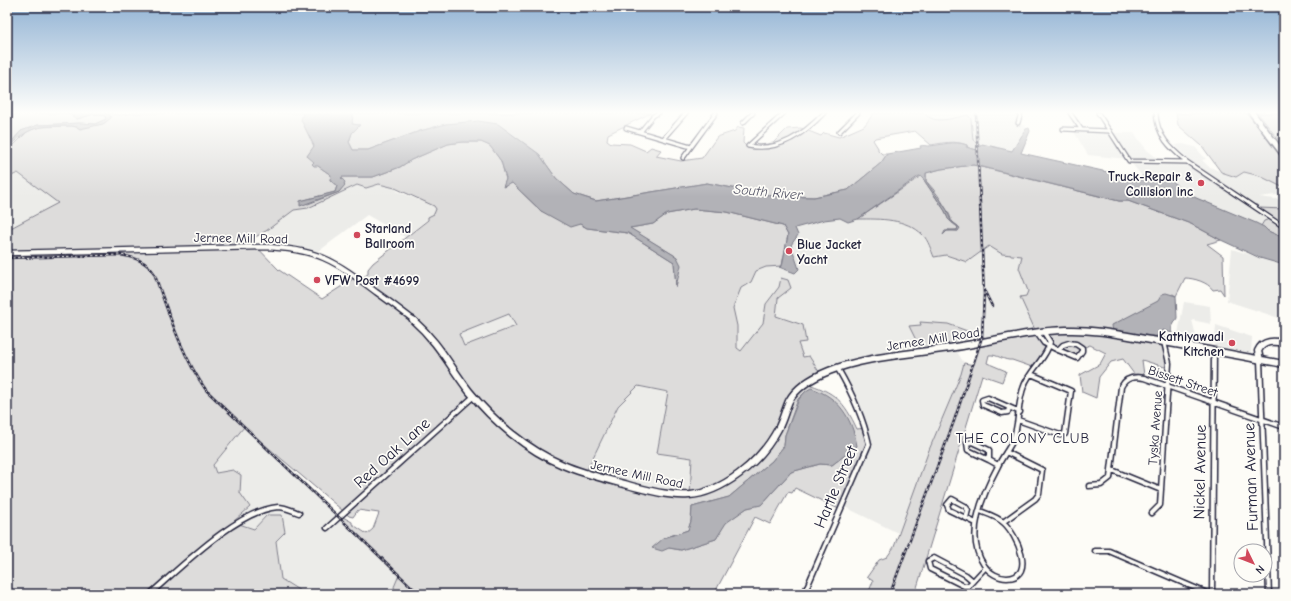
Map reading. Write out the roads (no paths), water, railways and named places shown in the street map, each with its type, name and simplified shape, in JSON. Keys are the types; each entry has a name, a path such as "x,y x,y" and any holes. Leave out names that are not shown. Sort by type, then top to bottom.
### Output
{"main road":[{"path":"1274,141 1284,154"}],"street":[{"path":"673,141 691,147"},
{"path":"683,158 695,141"},
{"path":"753,141 748,146 759,147 791,141"},
{"path":"1116,141 1129,161 1187,162"},
{"path":"1165,141 1172,150 1187,162 1284,227"},
{"name":"Jernee Mill Road","path":"7,253 262,247 291,249 316,254 348,270 417,325 439,346 460,379 474,396 525,444 556,463 585,475 668,494 690,496 707,492 723,484 753,461 778,431 794,393 809,380 838,369 877,359 1036,332 1066,330 1098,331 1284,364"},
{"path":"980,511 1003,522 1015,538 1023,558 1022,570 1018,575 1010,578 1002,578 995,575 980,561 975,546 976,523 980,511 990,482 1016,433 1023,387 1050,347 1050,342 1043,331"},
{"path":"1036,332 1044,343 1050,347 1075,358 1079,357 1082,348 1078,345 1067,343 1061,345 1058,350"},
{"name":"Tyska Avenue","path":"1152,513 1160,505 1169,363 1164,342"},
{"path":"1260,360 1258,351 1263,344 1270,342 1284,343"},
{"name":"Nickel Avenue","path":"1211,594 1214,351"},
{"name":"Furman Avenue","path":"1260,360 1269,594"},
{"name":"Hartle Street","path":"804,594 869,444 865,424 854,397 838,369"},
{"path":"1018,420 1060,436 1065,434 1071,391 1031,374"},
{"name":"Bissett Street","path":"1089,486 1097,487 1106,483 1110,478 1121,387 1127,378 1136,377 1168,386 1284,427"},
{"name":"Red Oak Lane","path":"327,528 474,396"},
{"path":"1009,408 1008,412 1002,413 983,405 982,400 988,398 1020,412"},
{"path":"989,460 989,450 972,442 967,443 968,450 998,465"},
{"path":"1003,522 1035,499 1038,494 1042,470 1039,466 1019,459 1006,452"},
{"path":"1112,470 1161,490"},
{"path":"966,518 968,510 965,506 952,499 948,501 947,505 950,510 966,518 976,523"},
{"path":"150,594 229,528 247,517 267,509 279,507 291,509 300,513"},
{"path":"1095,551 1109,551 1211,594"},
{"path":"973,581 966,575 934,558 928,561 930,569 964,586 968,586 973,581 986,568"}],"railway":[{"path":"890,594 954,421 982,337 984,294 977,141"},
{"path":"7,258 120,255 135,258 147,265 154,273 170,319 189,362 206,390 419,594"},
{"path":"985,292 992,306"}],"place":[{"name":"Truck-Repair & Collision inc","path":"1201,183"},
{"name":"Starland Ballroom","path":"357,235"},
{"name":"Blue Jacket Yacht","path":"789,251"},
{"name":"VFW Post #4699","path":"317,280"},
{"name":"Kathiyawadi Kitchen","path":"1232,343"}],"district":[{"name":"THE COLONY CLUB","path":"1023,438"}],"water label":[{"name":"South River","path":"768,192"}]}
